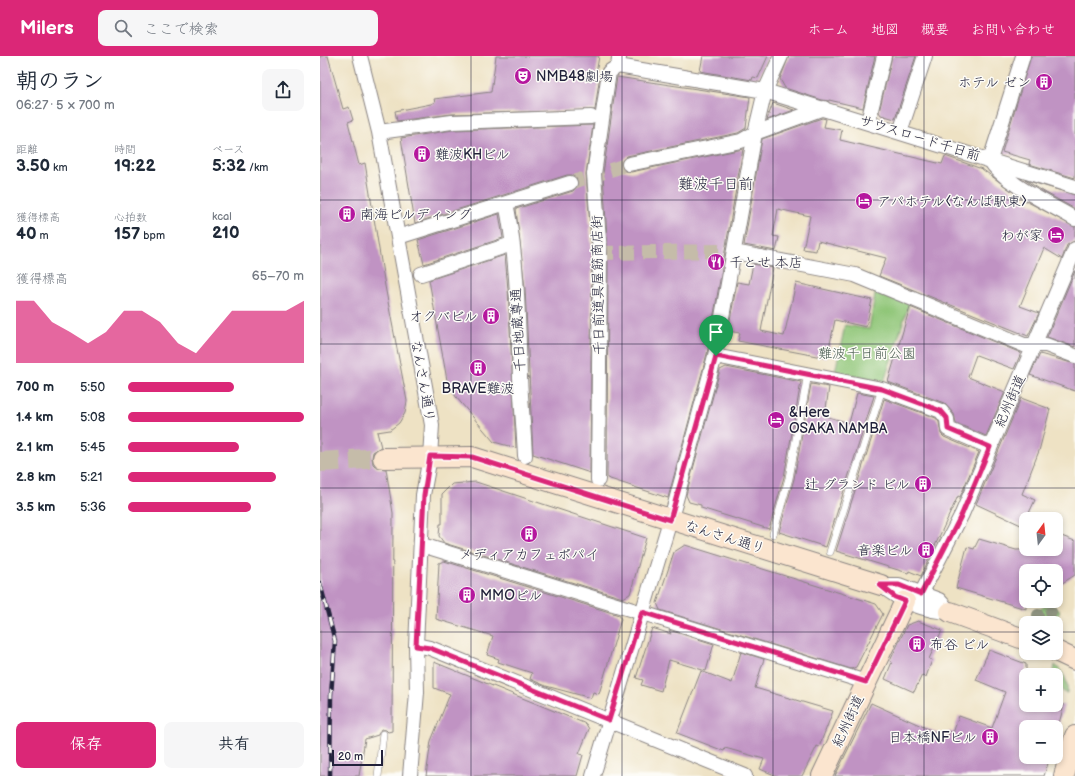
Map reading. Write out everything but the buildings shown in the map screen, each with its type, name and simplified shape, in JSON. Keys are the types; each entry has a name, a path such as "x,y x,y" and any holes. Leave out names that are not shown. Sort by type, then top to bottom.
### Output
{"street":[{"name":"なんさん通り","path":"360,56 379,132 432,424 430,456 472,457 880,585 895,597 913,598 932,611 950,612 1019,637"},
{"path":"593,776 670,520 716,356 755,133 765,91 781,56"},
{"path":"868,122 884,56"},
{"path":"900,132 925,56"},
{"path":"1023,56 990,160 995,168 1016,184 1075,219"},
{"name":"サウスロード千日前","path":"615,65 765,91 824,108 1075,187"},
{"name":"千日前道具屋筋商店街","path":"598,477 600,253 594,174 615,65"},
{"path":"629,164 741,140 755,133 824,108"},
{"path":"379,132 452,122 591,116"},
{"path":"398,238 570,183"},
{"name":"千日地蔵尊通","path":"506,203 512,244 518,307 520,379 525,456"},
{"path":"421,274 512,244"},
{"name":"紀州街道","path":"822,776 866,682 962,514 1075,249"},
{"path":"734,252 855,275 1024,345 1046,345 1075,356"},
{"path":"716,356 882,389 941,411 947,418 948,429 990,447"},
{"path":"383,458 430,456 424,495 416,646 417,692 410,776"},
{"path":"422,546 642,612 866,682"},
{"path":"416,646 430,648 745,776"},
{"path":"1063,654 1075,660"},
{"path":"1064,776 1075,736"}],"lane":[{"path":"773,534 789,478 808,374"},
{"path":"830,552 882,389"},
{"path":"378,776 382,734"}],"green space":[{"name":"難波千日前公園","path":"876,289 910,301 884,382 835,372 845,325 869,329"},
{"path":"1042,608 1052,608 1059,610 1060,613 1056,616 1035,616 1035,612"},
{"path":"1063,674 1067,685 1067,693 1063,692"}],"tunnel":[{"path":"570,183 629,164"},
{"path":"600,253 734,252"},
{"path":"320,462 383,458"}],"railway":[{"path":"320,583 335,641 331,695 330,776"}],"place":[{"name":"NMB48劇場","path":"523,76"},
{"name":"ホテル ゼン","path":"1044,82"},
{"name":"難波KHビル","path":"422,154"},
{"name":"アパホテル〈なんば駅東〉","path":"864,201"},
{"name":"南海ビルディング","path":"347,214"},
{"name":"わが家","path":"1056,235"},
{"name":"千とせ 本店","path":"716,262"},
{"name":"オクバビル","path":"491,316"},
{"name":"BRAVE難波","path":"478,368"},
{"name":"&Here OSAKA NAMBA","path":"776,420"},
{"name":"辻 グランド ビル","path":"923,484"},
{"name":"メディアカフェポパイ","path":"529,534"},
{"name":"音楽ビル","path":"926,550"},
{"name":"MMOビル","path":"467,595"},
{"name":"布谷 ビル","path":"917,644"},
{"name":"日本橋NFビル","path":"990,737"}],"district":[{"name":"難波千日前","path":"716,184"}],"route":[{"path":"716,356 882,389 941,411 947,418 948,429 990,447 962,514 921,594 899,585 880,585 895,597 905,601 866,682 642,612 609,720 430,648 416,646 424,495 430,456 472,457 652,513 670,520 716,356"}]}
